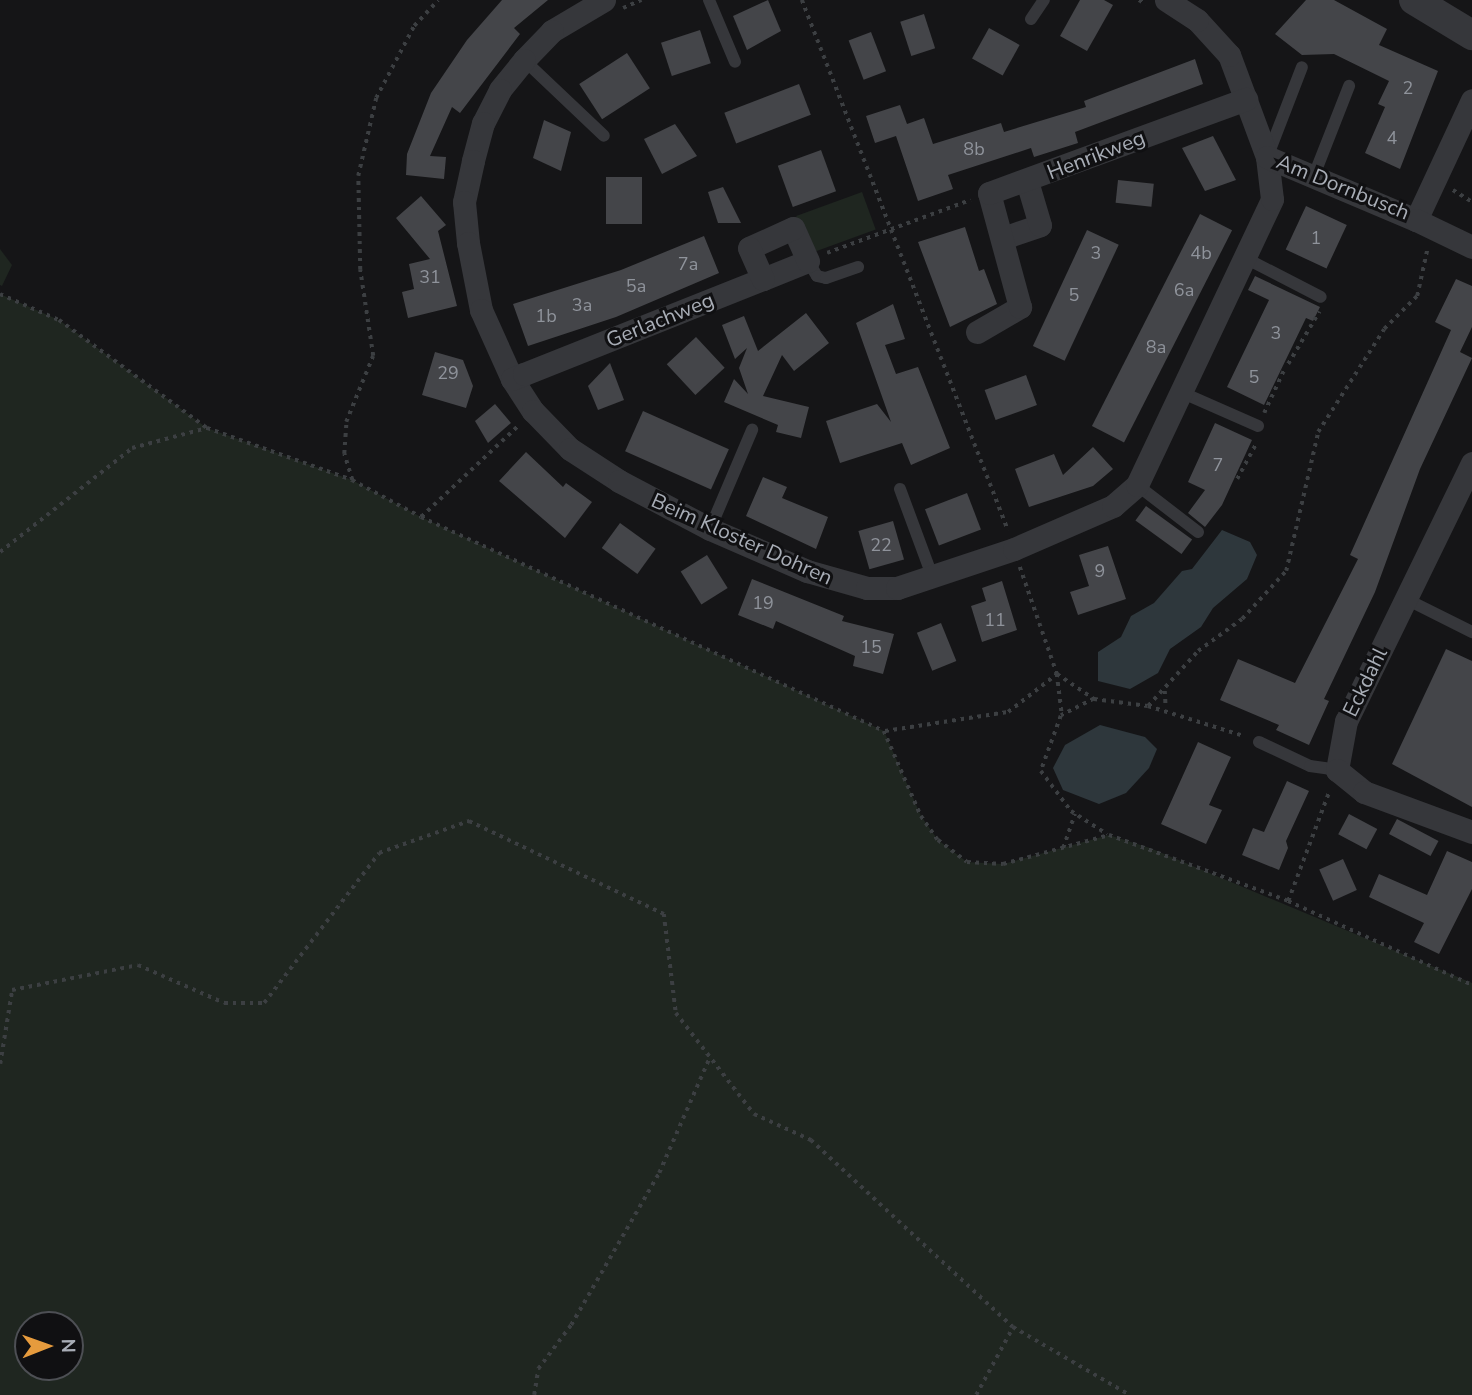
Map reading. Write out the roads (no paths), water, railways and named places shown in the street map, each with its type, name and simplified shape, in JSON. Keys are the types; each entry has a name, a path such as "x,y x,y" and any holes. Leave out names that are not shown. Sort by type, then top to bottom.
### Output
{"street":[{"name":"Beim Kloster Dohren","path":"608,7 552,31 500,90 483,123 464,202 481,310 512,379 533,411 570,449 619,481 710,529 837,583 897,588 933,578 1011,537 1113,506 1137,485 1183,393 1272,199 1267,157 1229,55 1197,20 1166,0"},
{"path":"1414,0 1472,35"},
{"name":"Henrikweg","path":"1003,238 989,193 1246,99"},
{"name":"Am Dornbusch","path":"1267,157 1424,223 1472,100"},
{"path":"977,332 1020,307 1003,238 1040,225 1027,181"},
{"path":"1424,223 1472,247"},
{"path":"763,279 749,248 793,228 808,261"},
{"name":"Gerlachweg","path":"512,379 808,261"},
{"name":"Eckdahl","path":"1337,770 1346,720 1470,475"},
{"path":"1337,770 1364,792 1472,832"}],"lane":[{"path":"709,0 735,62"},
{"path":"1031,19 1044,0"},
{"path":"524,60 604,136"},
{"path":"1267,157 1302,67"},
{"path":"1313,178 1349,86"},
{"path":"1245,258 1321,297"},
{"path":"808,261 817,276 826,278 858,267"},
{"path":"1183,393 1258,426"},
{"path":"710,529 751,430"},
{"path":"1137,485 1198,532"},
{"path":"900,489 933,578"},
{"path":"1406,599 1472,632"},
{"path":"1259,742 1310,766 1337,770"}]}
